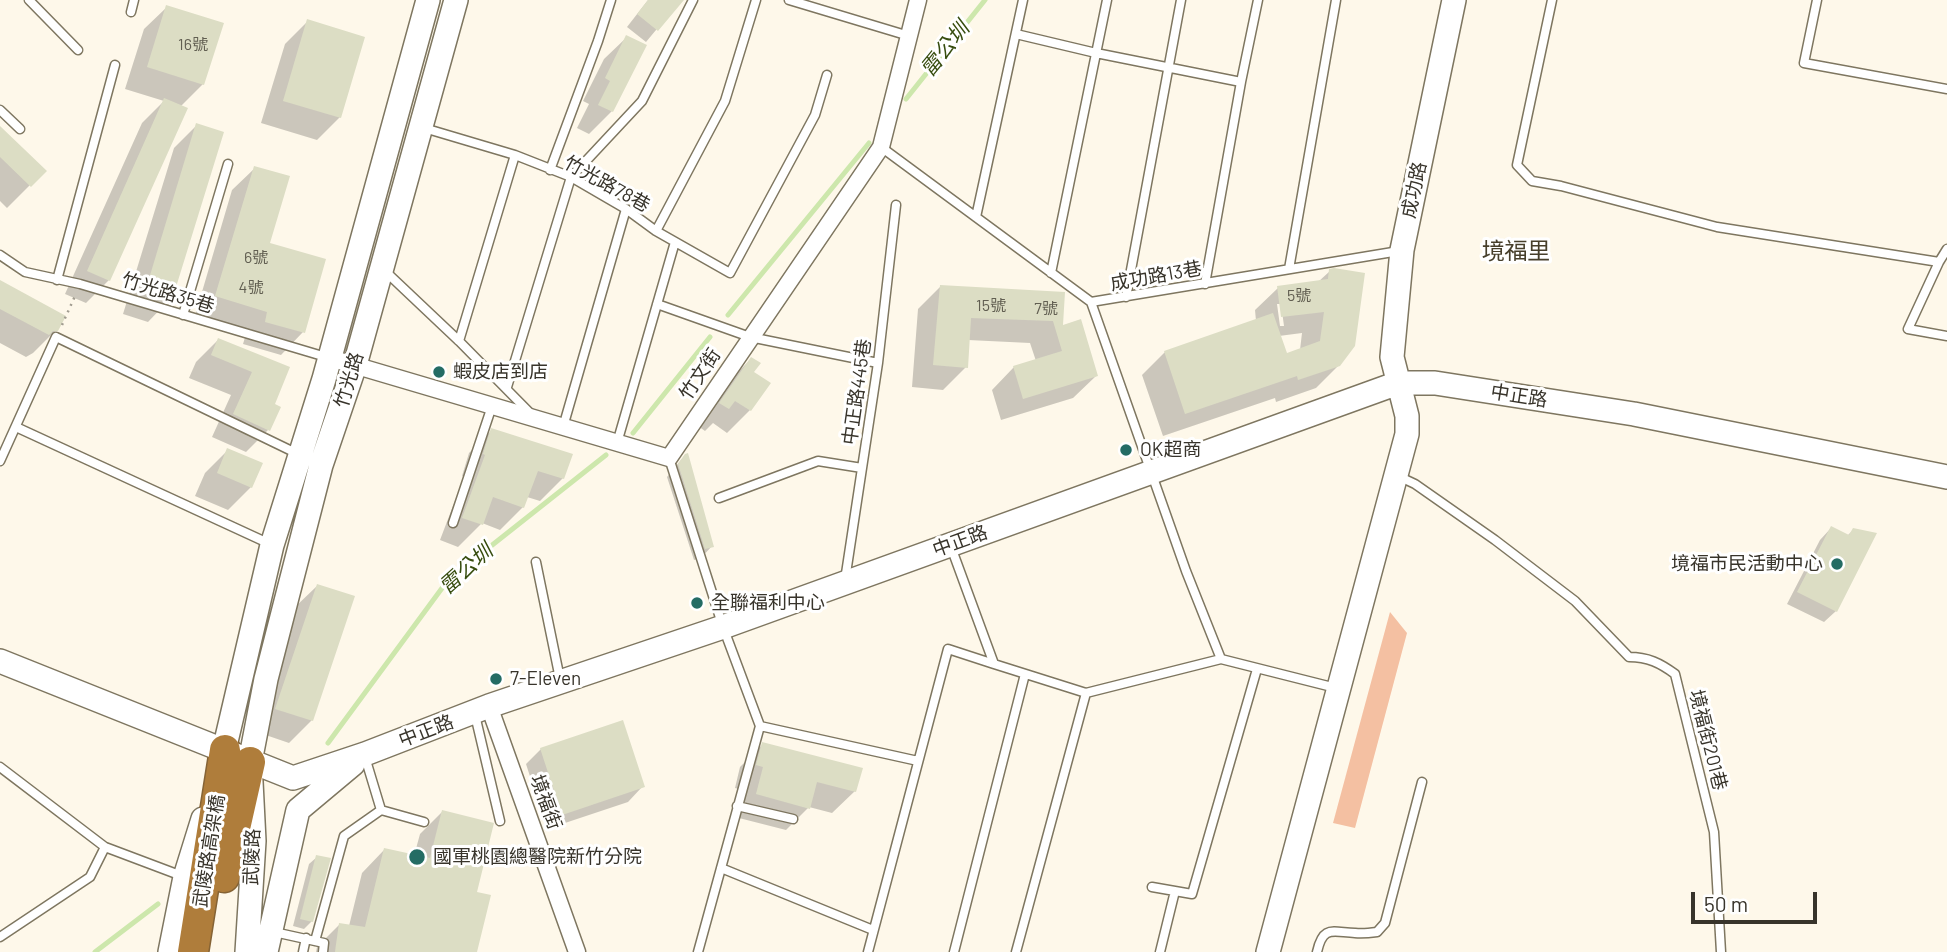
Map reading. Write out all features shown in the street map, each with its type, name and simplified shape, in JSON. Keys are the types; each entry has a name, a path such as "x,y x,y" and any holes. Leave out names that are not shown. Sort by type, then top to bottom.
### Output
{"highway":[{"name":"武陵路高架橋","path":"193,952 238,756"},
{"name":"武陵路高架橋","path":"210,952 230,848 238,756"}],"street":[{"name":"竹光路","path":"238,756 272,545 330,358 428,0"},
{"name":"竹光路","path":"238,756 266,679 321,465 355,365 456,0"},
{"name":"竹文街","path":"668,458 881,147 918,0"},
{"name":"成功路","path":"1269,952 1407,434 1407,416 1392,358 1402,250 1454,0"},
{"path":"330,358 668,458"},
{"name":"中正路","path":"0,661 293,778 365,754 482,709 723,627 1398,383 1435,383 1634,414 1947,477"},
{"name":"境福街","path":"482,709 577,952"},
{"path":"268,941 298,810 365,754"},
{"path":"170,952 185,877 238,756"},
{"name":"武陵路","path":"238,756 254,841 247,952"}],"lane":[{"path":"29,0 78,50"},
{"path":"131,12 134,0"},
{"path":"550,170 611,0"},
{"path":"507,387 571,177 642,101 694,0"},
{"path":"656,231 725,101 756,0"},
{"path":"789,0 909,36"},
{"path":"975,217 1023,0"},
{"path":"1051,273 1107,0"},
{"path":"1126,297 1181,0"},
{"path":"1205,284 1258,0"},
{"path":"1289,269 1336,0"},
{"path":"1552,0 1517,165 1532,181 1717,227 1939,262"},
{"path":"1817,0 1804,63 1947,89"},
{"path":"1017,34 1241,82"},
{"path":"57,280 115,65"},
{"name":"竹光路78巷","path":"421,127 515,155 571,177 626,209 656,231 730,273 815,115 827,75"},
{"path":"0,110 20,129"},
{"name":"成功路13巷","path":"881,147 1091,302 1402,250"},
{"path":"459,341 515,155"},
{"path":"183,314 228,164"},
{"name":"中正路445巷","path":"845,582 878,363 896,205"},
{"path":"563,427 626,209"},
{"path":"617,443 675,242"},
{"path":"1947,249 1909,329 1947,336"},
{"name":"竹光路35巷","path":"0,255 25,272 80,284 330,358"},
{"path":"381,267 507,387 535,419"},
{"path":"1091,302 1186,571 1221,659"},
{"path":"657,304 750,337 878,363"},
{"path":"0,461 56,337 300,455"},
{"path":"453,523 492,406"},
{"path":"16,427 272,545"},
{"path":"668,458 723,627 760,726 698,952"},
{"path":"719,498 818,461 862,468"},
{"name":"境福街201巷","path":"1396,475 1415,484 1485,533 1575,601 1629,657 1643,657 1659,663 1675,674 1714,832 1721,952"},
{"path":"950,545 994,664"},
{"path":"536,562 560,682"},
{"path":"868,952 948,649 1086,693 1221,659 1339,688"},
{"path":"1152,887 1192,894 1257,669"},
{"path":"954,952 1025,674"},
{"path":"1016,952 1086,693"},
{"path":"482,709 500,821"},
{"path":"760,726 918,761"},
{"path":"365,754 381,810"},
{"path":"0,766 105,847 185,877"},
{"path":"1317,952 1320,939 1326,933 1377,932 1385,923 1422,782"},
{"path":"737,806 793,819"},
{"path":"381,810 424,822"},
{"path":"303,952 310,939 344,836 381,810"},
{"path":"0,937 90,877 105,847"},
{"path":"721,868 873,930"},
{"path":"1160,952 1175,891"},
{"path":"268,941 310,939 324,943 323,952"}],"path":[{"path":"56,337 80,284"}],"shaded area":[{"path":"1390,612 1407,633 1355,828 1333,823"}],"building":[{"path":"648,0 684,0 658,31 637,14"},
{"path":"166,5 224,23 204,85 147,67"},
{"path":"307,19 365,37 341,118 283,101"},
{"path":"626,35 647,45 613,112 598,105 610,81 605,78"},
{"path":"164,98 188,108 110,281 87,271"},
{"path":"196,123 224,132 172,300 145,292"},
{"path":"0,126 47,171 31,187 0,157"},
{"path":"254,166 290,176 270,243 326,259 305,333 265,322 267,312 215,296"},
{"path":"1329,269 1365,273 1355,346 1340,366 1298,380 1297,376 1185,414 1164,351 1273,313 1287,353 1320,341 1324,312 1281,317 1277,286 1328,279"},
{"path":"0,280 66,316 58,331 49,335 0,309"},
{"path":"940,285 1065,292 1063,325 1081,319 1098,376 1023,399 1013,366 1062,351 1053,321 971,318 968,368 933,365"},
{"path":"218,338 290,367 275,404 281,407 270,431 233,414 252,372 211,355"},
{"path":"751,357 761,363 754,372 771,383 751,411 735,401 729,409 719,403"},
{"path":"491,428 573,454 564,479 538,471 524,508 493,497 483,525 462,518 485,455 483,454"},
{"path":"227,448 263,463 252,488 217,473"},
{"path":"688,453 714,547 705,549 678,464"},
{"name":"境福市民活動中心","path":"1831,526 1849,535 1853,528 1877,533 1837,612 1797,592"},
{"path":"317,584 355,596 313,721 275,709"},
{"path":"623,720 645,787 562,815 540,748"},
{"path":"762,742 863,768 856,792 817,782 810,809 756,794 763,767 756,765"},
{"path":"442,810 494,823 477,892 491,895 477,952 335,952 339,923 365,927 384,848 430,858"},
{"path":"316,855 331,858 313,922 300,919"}],"waterway":[{"name":"雷公圳","path":"906,99 985,0"},
{"name":"雷公圳","path":"728,315 869,143"},
{"name":"雷公圳","path":"633,433 710,337"},
{"name":"雷公圳","path":"328,743 448,580 606,455"},
{"name":"雷公圳","path":"95,952 158,904"}],"place":[{"name":"蝦皮店到店","path":"439,372"},
{"name":"OK超商","path":"1126,450"},
{"name":"境福市民活動中心","path":"1837,564"},
{"name":"全聯福利中心","path":"697,603"},
{"name":"7-Eleven","path":"496,679"},
{"name":"國軍桃園總醫院新竹分院","path":"417,857"}],"district":[{"name":"境福里","path":"1516,251"}]}
